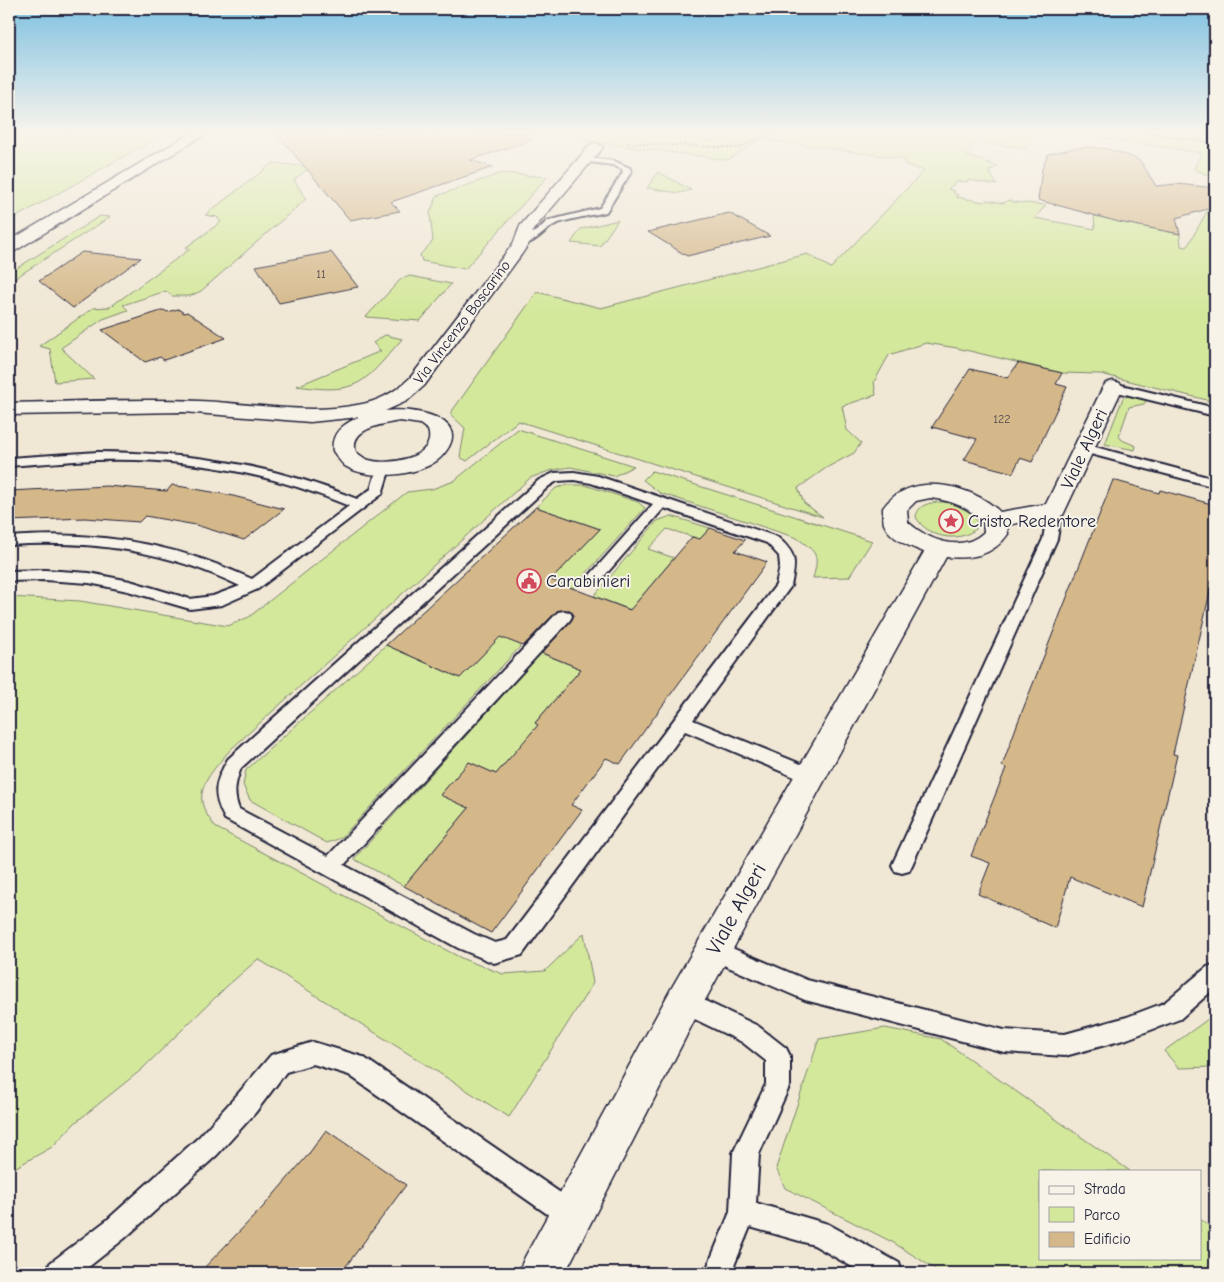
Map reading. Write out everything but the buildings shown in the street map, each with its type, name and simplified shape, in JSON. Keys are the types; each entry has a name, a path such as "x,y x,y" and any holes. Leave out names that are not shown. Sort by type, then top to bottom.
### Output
{"street":[{"path":"9,236 82,193"},
{"path":"9,248 101,193"},
{"name":"Via Vincenzo Boscarino","path":"69,409 131,405 207,407 300,415 360,410 380,406 401,406 522,242 525,229 556,193"},
{"name":"Viale Algeri","path":"996,520 1055,510 1113,387"},
{"path":"401,406 436,426 441,433 441,442 437,450 428,457 399,467 383,468 353,462 344,454 342,445 346,436 355,428 401,406"},
{"path":"9,409 69,409"},
{"path":"9,419 69,409"},
{"path":"300,415 329,423 346,436"},
{"path":"930,491 957,495 981,505 996,520 996,534 985,545 964,551 938,549 912,539 896,524 895,508 908,496 930,491"},
{"name":"Viale Algeri","path":"541,1273 684,1002 938,549"}],"lane":[{"path":"522,242 541,232 550,223 602,210 614,193"},
{"path":"1113,387 1215,412"},
{"path":"1084,448 1215,483"},
{"path":"9,462 94,456 194,460 285,478 314,486 359,505"},
{"path":"9,576 45,575 89,578 130,586 190,604 216,601 253,586 377,491 383,468"},
{"path":"574,476 593,479 662,502 772,540 785,549 788,562 783,586 514,948 494,953 466,941 232,814 225,800 225,784 234,764 544,483 554,477 574,476"},
{"path":"595,578 662,502"},
{"path":"902,865 1050,539 1055,510"},
{"path":"9,541 70,539 144,546 210,565 253,586"},
{"path":"330,867 564,616"},
{"path":"682,722 811,776"},
{"path":"713,950 805,990 1004,1041 1065,1045 1127,1028 1172,1011 1215,974"},
{"path":"684,1002 750,1034 778,1056 778,1085 746,1153 743,1212 718,1273"},
{"path":"60,1273 116,1229 164,1187 233,1118 280,1063 313,1053 355,1065 572,1216"},
{"path":"743,1212 819,1233 889,1273"}],"green space":[{"path":"9,193 59,193 9,221"},
{"path":"234,193 302,193 306,199 201,291 190,296 172,296 166,291 123,305 128,310 103,319 61,348 94,379 55,382 50,349 39,346 93,308 110,307 190,249 185,248 221,222 217,217 205,215"},
{"path":"446,193 533,193 465,269 422,261 420,255 433,241 430,213 437,196"},
{"path":"903,193 953,193 958,195 956,197 984,202 987,200 1003,203 1010,200 1013,202 1046,205 1035,218 1095,229 1094,216 1180,234 1181,246 1187,247 1209,208 1215,210 1215,402 1101,374 1062,373 957,348 926,343 889,355 874,382 876,395 842,406 847,430 861,443 854,453 826,468 798,488 804,503 823,517 518,421 467,461 460,457 465,428 450,414 537,292 601,308 807,254 831,268"},
{"path":"100,216 110,217 9,282 9,273"},
{"path":"618,220 600,246 571,243 581,229"},
{"path":"410,276 451,284 420,321 366,317 401,279"},
{"path":"385,335 402,339 378,367 358,383 334,389 297,386 381,351 373,343"},
{"path":"1129,396 1147,400 1144,404 1129,407 1119,436 1122,440 1136,446 1135,450 1105,444 1123,398"},
{"path":"518,429 634,466 614,476 570,467 549,471 530,478 230,750 209,776 205,783 202,798 205,811 215,827 463,959 503,974 545,971 584,933 593,983 509,1117 258,959 226,987 141,1070 76,1122 52,1147 9,1171 9,597 80,601 228,626 249,617 407,492 432,489 454,481"},
{"path":"652,471 872,541 849,577 813,578 816,564 815,554 797,538 660,493 643,480"},
{"path":"568,485 585,485 638,502 645,508 573,588 551,580 600,529 536,507 556,488"},
{"path":"943,502 961,506 971,512 977,528 970,533 953,537 935,534 928,530 916,517 919,509 926,505"},
{"path":"671,516 710,528 700,539 667,529 648,549 674,558 636,603 655,619 594,596 657,521"},
{"path":"563,601 341,838 327,843 250,800 243,785 246,770 386,645 460,678 525,611"},
{"path":"541,653 581,669 535,723 560,734 532,768 510,758 496,774 469,762 441,794 469,808 404,886 354,859"},
{"path":"1215,1014 1215,1067 1179,1068 1164,1051"},
{"path":"885,1028 941,1039 1129,1170 1039,1170 1039,1260 1202,1260 1202,1220 1215,1230 1215,1273 941,1273 894,1243 785,1188 776,1168 819,1039"}],"place":[{"name":"Cristo Redentore","path":"951,521"},
{"name":"Carabinieri","path":"529,581"}]}
